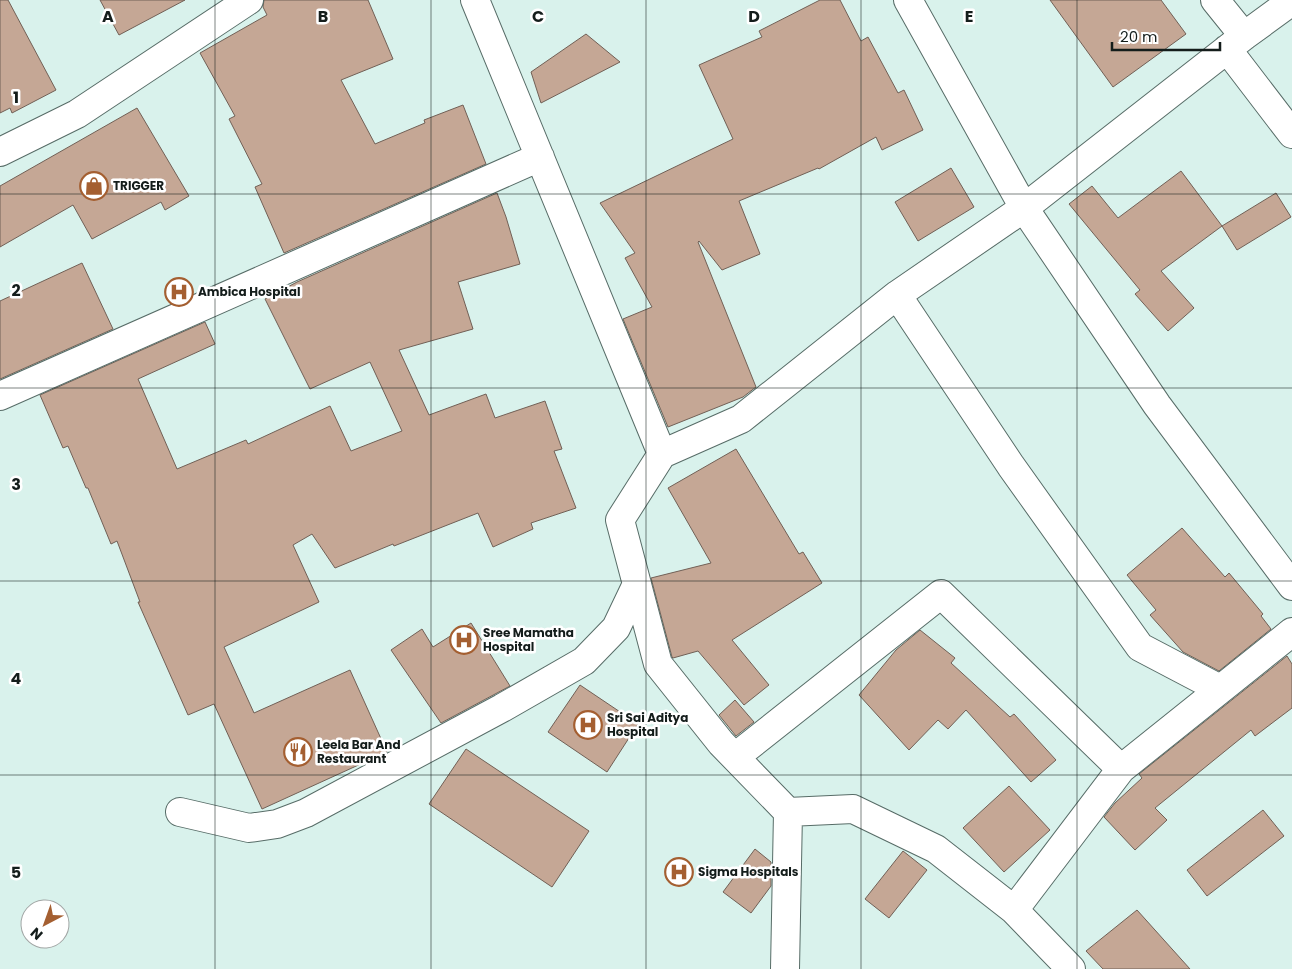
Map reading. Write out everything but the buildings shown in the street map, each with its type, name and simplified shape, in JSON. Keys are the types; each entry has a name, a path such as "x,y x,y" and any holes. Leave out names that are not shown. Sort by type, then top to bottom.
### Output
{"street":[{"path":"0,152 77,114 249,0"},
{"path":"475,0 662,454"},
{"path":"908,0 1024,208 1157,405 1292,586"},
{"path":"1215,0 1235,43 1292,134"},
{"path":"785,969 788,812 721,743 658,664 620,520 662,454 741,419 897,295 1024,208 1235,43 1292,1"},
{"path":"0,396 540,157"},
{"path":"897,295 1011,466 1140,647 1220,689"},
{"path":"180,812 249,828 277,824 306,813 584,662 616,628 637,584"},
{"path":"735,757 941,594 1121,769"},
{"path":"1014,910 1121,769 1292,632"},
{"path":"788,812 853,809 936,849 1014,910 1071,969"}],"place":[{"name":"TRIGGER","path":"94,186"},
{"name":"Ambica Hospital","path":"179,292"},
{"name":"Sree Mamatha Hospital","path":"464,640"},
{"name":"Sri Sai Aditya Hospital","path":"588,725"},
{"name":"Leela Bar And Restaurant","path":"298,752"},
{"name":"Sigma Hospitals","path":"679,872"}]}
